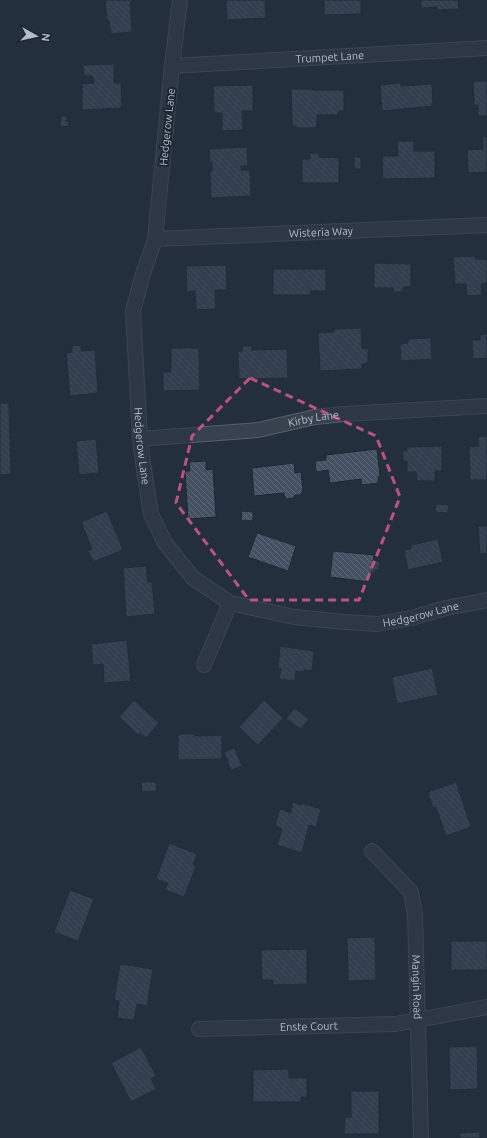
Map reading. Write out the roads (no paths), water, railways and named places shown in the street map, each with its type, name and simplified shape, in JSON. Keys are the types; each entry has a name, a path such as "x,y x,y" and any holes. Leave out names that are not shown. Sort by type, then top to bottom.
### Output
{"street":[{"name":"Hedgerow Lane","path":"180,0 172,66 156,239 143,274 133,312 140,439 150,514 165,543 193,578 230,603 294,617 378,624 411,618 446,608 487,600"},
{"name":"Trumpet Lane","path":"172,66 487,48"},
{"name":"Wisteria Way","path":"156,239 487,225"},
{"name":"Kirby Lane","path":"140,439 258,430 315,418 344,414 487,406"},
{"path":"204,665 230,603"},
{"name":"Mangin Road","path":"372,851 411,892 415,915 421,1138"},
{"name":"Enste Court","path":"200,1029 396,1024 487,1007"}]}
